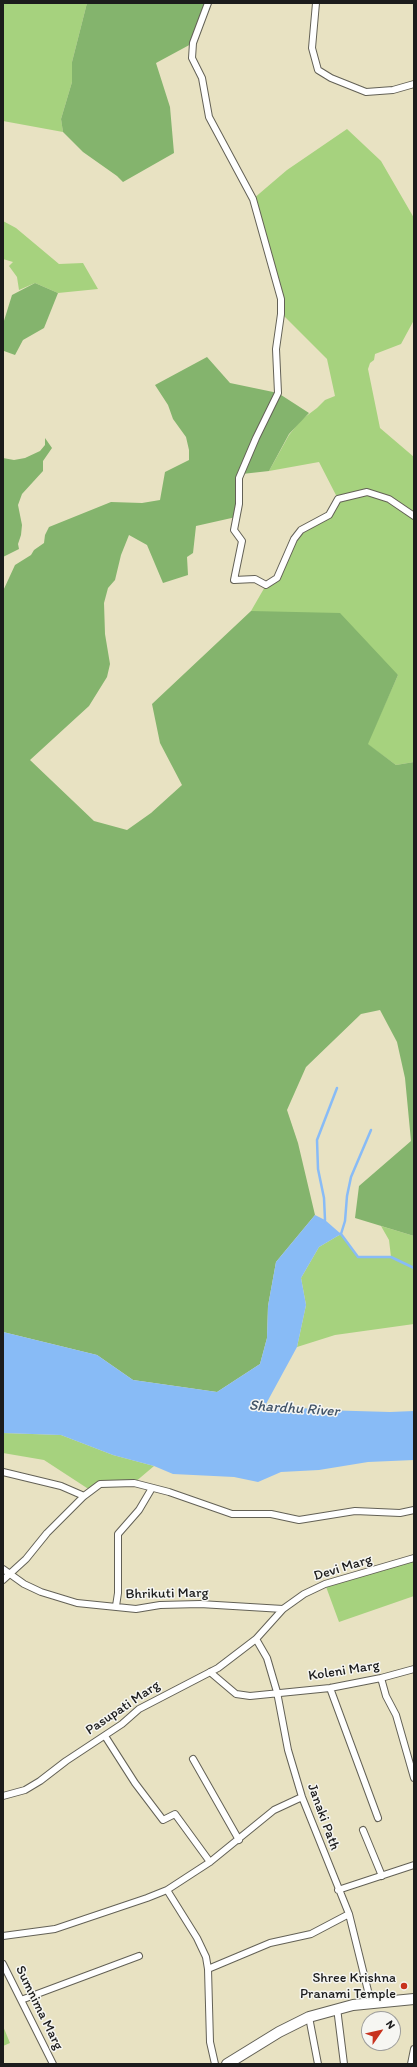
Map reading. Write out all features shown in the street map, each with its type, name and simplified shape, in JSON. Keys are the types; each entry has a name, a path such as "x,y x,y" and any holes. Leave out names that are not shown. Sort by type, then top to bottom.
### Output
{"main road":[{"path":"227,2064 279,2032 310,2017 337,2008 414,1999"}],"street":[{"path":"208,3 193,43 192,58 202,78 209,117 253,199 281,299 281,314 276,348 278,393 256,438 239,478 240,504 234,530 242,541 234,580 255,579 266,585 277,578 294,539 301,530 329,515 338,499 367,492 389,499 414,516"},
{"path":"316,3 312,48 318,70 331,78 366,92 393,90 414,84"},
{"path":"3,1472 61,1486 84,1496"},
{"path":"3,1580 26,1559 47,1533 84,1496 100,1484 134,1483 232,1514 270,1514 299,1520 355,1511 400,1513 414,1510"},
{"path":"116,1606 118,1593 118,1534 139,1510 152,1488"},
{"name":"Devi Marg","path":"256,1639 283,1609 304,1594 325,1584 414,1558"},
{"name":"Bhrikuti Marg","path":"3,1569 24,1584 59,1598 77,1603 136,1609 160,1605 200,1604 283,1609"},
{"name":"Pasupati Marg","path":"3,1796 25,1790 40,1781 66,1761 106,1736 139,1709 210,1672 256,1639"},
{"name":"Janaki Path","path":"256,1639 267,1658 277,1692 288,1750 302,1797 348,1914 371,2003"},
{"name":"Koleni Marg","path":"210,1672 236,1694 250,1696 277,1692 330,1688 381,1678 414,1669"},
{"path":"381,1678 386,1696 396,1715 414,1778"},
{"path":"330,1688 378,1818"},
{"path":"106,1736 136,1783 163,1820 175,1814 210,1862"},
{"path":"193,1759 239,1840"},
{"path":"3,1936 55,1929 167,1890 210,1862 239,1840 274,1810 302,1797"},
{"path":"363,1830 382,1876"},
{"path":"338,1890 414,1865"},
{"path":"167,1890 197,1938 206,1958 208,1969 210,2042 215,2064"},
{"path":"208,1969 270,1942 311,1934 348,1914"},
{"path":"21,2000 139,1956"},
{"name":"Sumnima Marg","path":"3,1964 52,2064"},
{"path":"337,2008 344,2064"},
{"path":"310,2017 318,2064"},
{"path":"411,2064 414,2049"}],"green space":[{"path":"3,3 87,3 72,62 72,82 61,119 63,132 3,121"},
{"path":"87,3 208,3 193,43 156,63 170,107 174,153 123,182 83,152 63,132 61,119 72,82 72,62"},
{"path":"347,129 381,161 414,218 414,320 401,344 375,354 374,360 370,363 368,369 380,428 414,457 414,762 396,765 367,744 398,675 251,611 266,585 277,578 301,530 329,515 338,499 319,462 269,471 289,435 301,420 325,400 335,396 327,359 281,313 281,299 253,199 287,170"},
{"path":"3,221 16,228 59,264 83,263 98,289 58,293 35,283 19,290 17,277 9,266 13,262 3,259"},
{"path":"35,283 58,293 44,328 23,340 15,355 4,351 3,353 3,324 12,295"},
{"path":"207,357 230,383 278,393 309,413 289,434 269,471 242,474 236,517 196,526 193,553 187,557 188,575 163,583 147,545 129,535 121,555 115,580 108,588 104,603 105,634 110,664 107,677 89,706 30,760 94,821 127,830 151,813 182,785 160,743 152,704 251,611 340,613 398,675 368,744 396,765 414,762 414,1236 355,1218 359,1186 411,1141 405,1078 397,1042 380,1010 361,1014 306,1067 287,1110 298,1143 315,1215 276,1262 268,1306 267,1338 260,1364 217,1392 133,1380 97,1355 3,1332 3,591 15,565 31,555 34,550 44,543 45,535 49,527 111,502 142,503 160,500 165,472 189,460 189,450 186,437 173,419 168,405 155,385"},
{"path":"45,438 52,448 43,461 43,471 22,494 18,505 22,525 18,544 19,549 3,557 3,458 14,460 25,458 40,451 45,445"},
{"path":"381,1226 414,1236 414,1324 335,1335 297,1347 306,1305 301,1278 319,1247 341,1234 358,1257 391,1257 389,1240"},
{"path":"3,1433 61,1435 113,1455 154,1466 134,1483 114,1482 90,1490 44,1460 3,1453"},
{"path":"414,1558 414,1596 339,1622 325,1584"},
{"path":"3,2026 10,2043 3,2046"}],"water":[{"name":"Shardhu River","path":"315,1215 325,1220 341,1234 319,1247 301,1278 306,1305 297,1347 266,1404 321,1410 390,1412 414,1411 414,1460 368,1462 319,1470 281,1472 258,1482 234,1477 173,1474 154,1466 113,1455 61,1435 3,1433 3,1332 97,1355 133,1380 217,1392 260,1364 267,1338 268,1306 276,1262"}],"waterway":[{"path":"323,1223 325,1220 324,1198 318,1169 317,1140 337,1088"},
{"path":"341,1234 345,1221 347,1196 351,1177 371,1130"},
{"path":"338,1234 341,1234 358,1257 391,1257 414,1268"}],"place":[{"name":"Shree Krishna Pranami Temple","path":"404,1986"}]}
